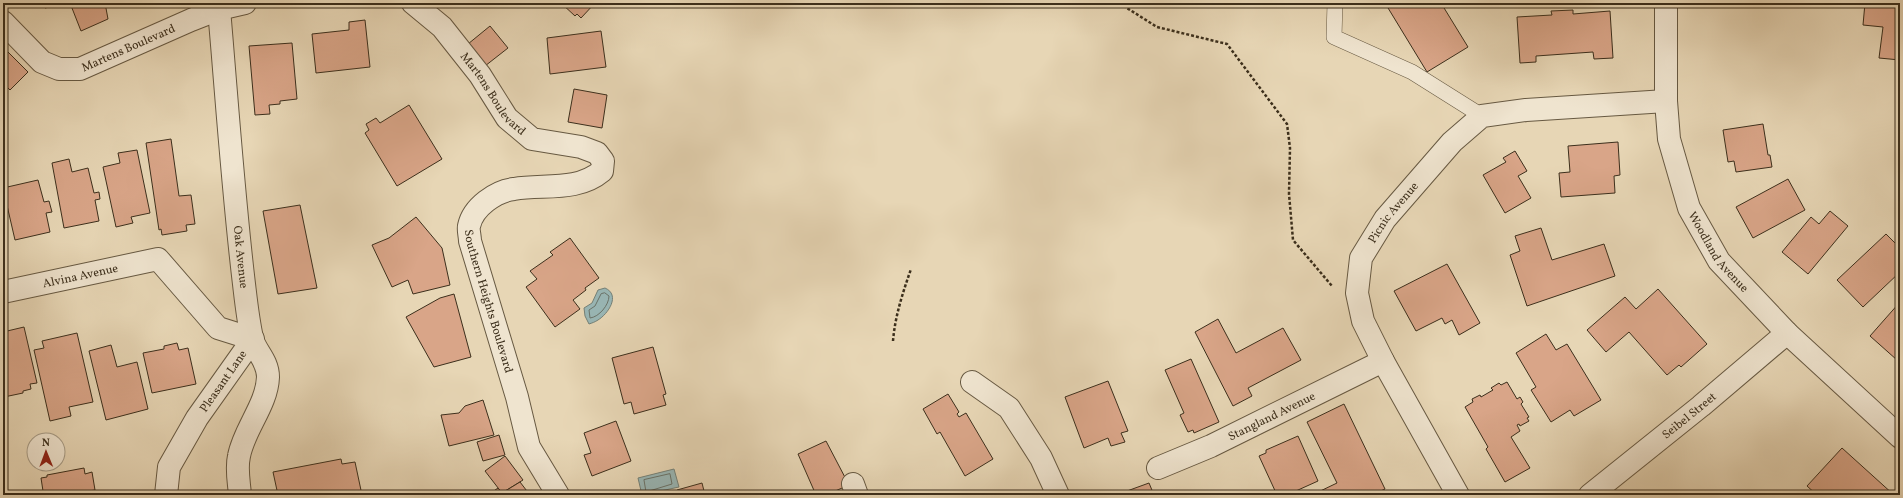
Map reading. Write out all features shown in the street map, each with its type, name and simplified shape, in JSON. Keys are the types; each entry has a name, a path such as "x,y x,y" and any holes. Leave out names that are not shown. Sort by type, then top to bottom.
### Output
{"street":[{"name":"Martens Boulevard","path":"3,22 42,62 59,69 80,69 191,20 219,9 245,3"},
{"name":"Martens Boulevard","path":"413,3 442,27 480,75 507,118 532,139 580,147 597,153 603,161 602,171"},
{"name":"Woodland Avenue","path":"1666,3 1666,101 1669,138 1689,208 1718,261 1786,333 1900,437"},
{"name":"Oak Avenue","path":"219,9 235,200 244,284 252,339 263,356 268,376 265,392 258,412 239,455 237,469 240,495"},
{"path":"1482,116 1526,110 1666,101"},
{"name":"Picnic Avenue","path":"1458,495 1383,361 1363,321 1357,293 1361,258 1385,219 1452,142 1482,116"},
{"name":"Southern Heights Boulevard","path":"558,495 529,447 517,397 470,241 469,226 475,212 482,204 496,196 513,189 543,188 580,182 594,178 602,171"},
{"name":"Pleasant Lane","path":"158,260 218,328 252,339 197,418 169,467 166,495"},
{"name":"Alvina Avenue","path":"3,292 158,260"},
{"name":"Seibel Street","path":"1590,495 1701,406 1786,333"},
{"name":"Stangland Avenue","path":"1158,468 1211,446 1383,361"},
{"path":"972,382 1010,408 1041,458 1058,495"}],"lane":[{"path":"1335,3 1334,37 1412,72 1482,116"}],"path":[{"path":"1119,3 1157,27 1227,44 1287,124 1290,148 1288,194 1293,240 1331,285 1357,293"},
{"path":"893,341 894,328 903,291 911,269"}],"water":[{"path":"605,288 610,291 612,295 609,309 602,317 589,324 585,316 584,308 592,303 598,290"},
{"path":"674,469 679,487 642,495 638,478"}],"building":[{"path":"43,3 65,3 45,8"},
{"path":"70,3 105,3 108,19 81,31"},
{"path":"561,3 595,3 581,18 577,14 575,16"},
{"path":"1385,3 1441,3 1468,47 1427,72"},
{"path":"1865,3 1900,3 1900,60 1879,58 1883,27 1863,25"},
{"path":"1573,10 1573,14 1610,11 1613,58 1594,59 1593,52 1536,56 1536,62 1520,63 1517,17 1552,15 1551,11"},
{"path":"365,20 370,67 316,73 312,34 349,30 349,22"},
{"path":"490,26 508,48 485,66 468,44"},
{"path":"601,31 606,67 550,74 547,38"},
{"path":"292,43 297,99 280,101 280,104 269,105 270,114 255,115 249,46"},
{"path":"7,51 28,72 10,90 3,83 3,55"},
{"path":"574,89 607,95 602,128 568,122"},
{"path":"409,105 442,159 397,186 365,133 369,130 366,124 376,118 380,123"},
{"path":"1763,124 1768,155 1770,155 1772,167 1736,172 1734,161 1728,162 1723,130"},
{"path":"171,139 179,196 191,195 195,224 186,225 187,231 162,235 161,229 159,230 146,143"},
{"path":"1618,142 1620,175 1614,176 1615,193 1561,197 1559,173 1570,172 1568,146"},
{"path":"137,150 150,213 131,217 133,223 116,227 103,167 120,163 118,153"},
{"path":"1515,151 1527,171 1518,176 1531,198 1505,213 1483,175 1506,162 1503,158"},
{"path":"69,159 72,172 88,168 94,193 99,192 100,199 95,200 99,221 64,228 52,163"},
{"path":"1788,179 1805,210 1753,238 1736,207"},
{"path":"38,180 44,202 49,201 52,212 46,213 50,232 15,240 3,188"},
{"path":"300,205 317,288 278,294 263,211"},
{"path":"1830,211 1848,226 1808,274 1782,252 1811,217 1819,224"},
{"path":"416,217 442,248 450,285 413,294 408,280 392,287 372,245 389,238"},
{"path":"3,222 7,241 3,242"},
{"path":"1541,228 1552,260 1604,244 1615,276 1527,306 1510,255 1520,251 1515,236"},
{"path":"1886,234 1900,248 1900,272 1863,307 1837,280"},
{"path":"570,238 599,278 585,288 586,290 573,300 580,309 555,327 526,287 537,279 530,271 553,255 550,252"},
{"path":"1447,264 1480,323 1459,335 1452,320 1445,324 1442,318 1416,331 1394,291"},
{"path":"1658,289 1707,344 1681,367 1679,365 1667,375 1629,332 1606,352 1587,330 1625,297 1636,309"},
{"path":"454,294 471,357 434,367 406,317 440,298"},
{"path":"1900,302 1900,357 1897,360 1870,336"},
{"path":"1218,319 1236,353 1283,328 1301,360 1248,388 1252,396 1233,406 1195,332"},
{"path":"24,327 37,383 30,384 31,389 23,391 23,393 4,397 3,332"},
{"path":"77,333 93,402 69,407 71,416 50,421 34,350 44,348 42,341"},
{"path":"1546,334 1556,350 1567,344 1601,400 1574,416 1570,410 1551,422 1531,390 1536,387 1516,353"},
{"path":"177,343 179,350 188,348 196,384 152,393 143,353 164,349 164,346"},
{"path":"111,345 117,367 137,362 148,409 106,420 89,351"},
{"path":"653,347 666,394 663,395 666,405 634,414 631,402 624,404 612,358"},
{"path":"1191,359 1219,422 1194,433 1193,430 1188,432 1180,415 1184,413 1165,370"},
{"path":"1108,381 1128,431 1121,433 1125,442 1111,446 1108,438 1084,448 1065,397"},
{"path":"1507,382 1517,399 1520,397 1523,402 1521,404 1529,417 1527,418 1529,421 1520,426 1519,424 1517,425 1520,431 1511,437 1530,468 1505,482 1486,449 1488,447 1465,407 1473,402 1472,399 1480,395 1481,397 1493,390 1491,388 1499,383 1501,385"},
{"path":"948,394 959,412 957,414 959,417 966,413 993,459 965,476 940,432 937,434 923,409"},
{"path":"483,400 494,435 449,446 441,415 459,413 465,406"},
{"path":"1344,404 1385,489 1372,495 1312,495 1337,483 1307,422"},
{"path":"616,421 631,461 592,476 584,455 591,453 584,433"},
{"path":"499,435 505,455 483,461 477,442"},
{"path":"1298,436 1318,481 1287,495 1277,495 1259,456 1266,453 1266,450"},
{"path":"826,441 849,485 826,495 816,495 798,454"},
{"path":"1842,448 1894,495 1817,495 1807,486"},
{"path":"505,456 523,480 502,493 485,471"},
{"path":"341,459 342,464 355,462 362,495 278,495 273,472"},
{"path":"84,468 85,474 92,472 95,490 89,491 90,495 22,495 43,491 41,478 47,477 47,475"},
{"path":"520,482 530,495 488,495 498,488 502,493"},
{"path":"702,483 705,495 678,495 677,490"},
{"path":"1149,483 1154,495 1116,495"}]}
